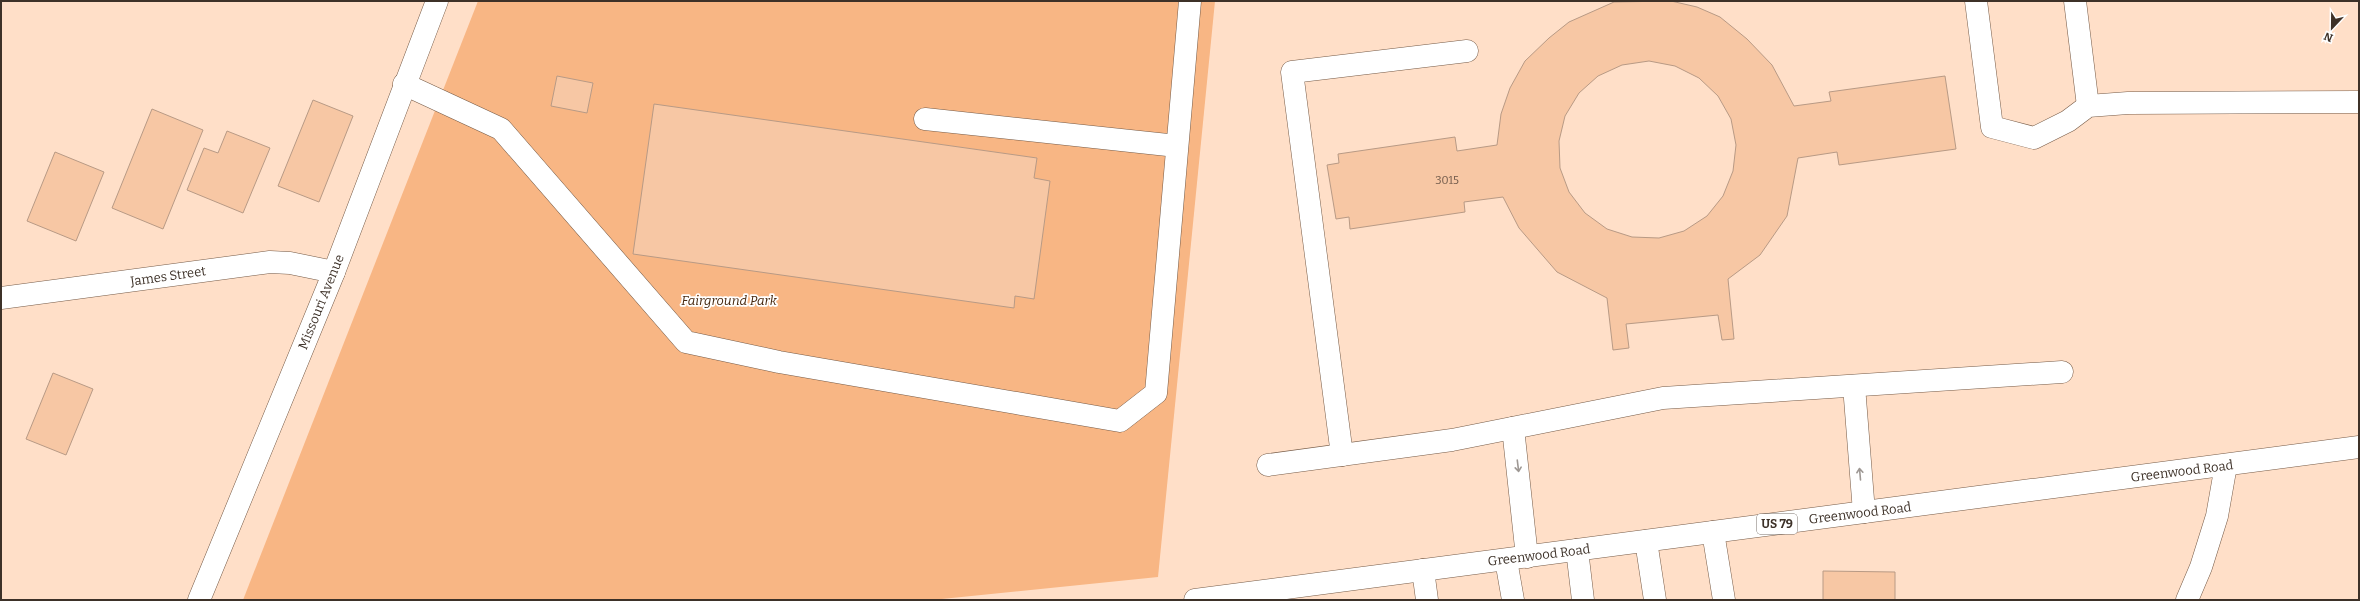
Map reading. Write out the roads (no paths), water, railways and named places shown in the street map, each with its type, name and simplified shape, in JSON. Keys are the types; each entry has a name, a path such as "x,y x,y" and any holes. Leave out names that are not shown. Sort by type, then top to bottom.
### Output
{"main road":[{"name":"Missouri Avenue","path":"199,600 334,272 404,84 437,1"},
{"path":"404,84 501,129 686,342 779,362 1120,421 1156,393 1190,1"},
{"path":"1976,1 1992,127 2034,138 2068,121 2088,106 2128,103 2359,102"},
{"path":"2075,1 2088,106"},
{"path":"1342,455 1292,72 1467,51"},
{"path":"925,119 1177,146"},
{"name":"James Street","path":"1,298 270,262 290,263 334,272"},
{"path":"1268,465 1452,440 1663,398 2062,372"},
{"path":"1854,386 1864,512"},
{"path":"1513,428 1527,557"},
{"name":"Greenwood Road","path":"1195,600 2359,447"},
{"path":"2187,600 2201,567 2217,516 2226,465"},
{"path":"1713,532 1724,600"},
{"path":"1646,541 1655,600"},
{"path":"1577,550 1583,600"},
{"path":"1506,560 1513,600"},
{"path":"1423,570 1427,600"}],"park label":[{"name":"Fairground Park","path":"729,300"}]}
